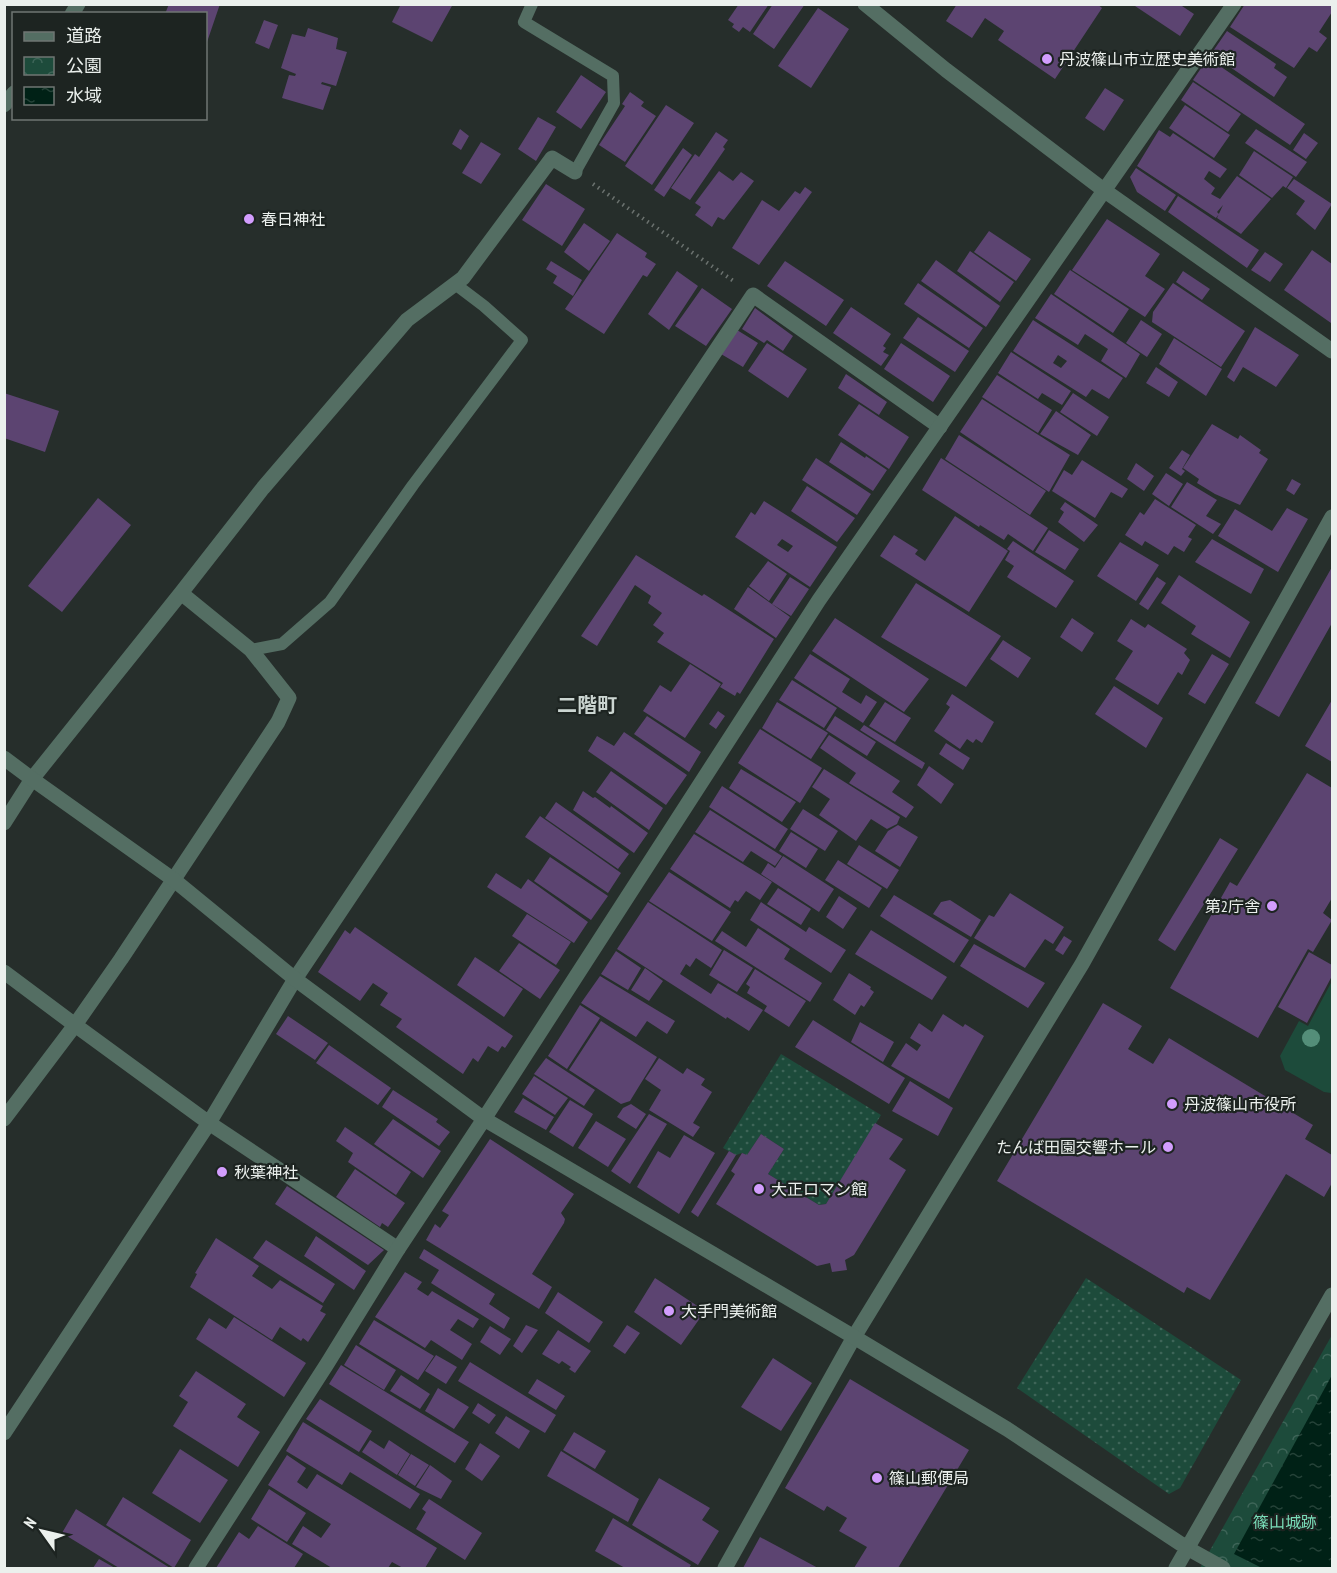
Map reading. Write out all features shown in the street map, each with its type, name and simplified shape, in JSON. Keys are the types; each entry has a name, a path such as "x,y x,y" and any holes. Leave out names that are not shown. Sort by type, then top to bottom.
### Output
{"street":[{"path":"865,4 946,70 1105,191 1332,351"},
{"path":"196,1569 398,1249 819,600 1234,4"},
{"path":"4,823 32,779 262,488 407,320 463,278 552,158 575,172"},
{"path":"4,1433 209,1123 295,979 753,295 940,427"},
{"path":"725,1569 854,1337 1083,964 1332,517"},
{"path":"4,1119 122,959 278,722 289,699 251,650 181,593"},
{"path":"4,758 174,880 295,979 484,1119 1007,1429 1187,1548 1223,1569"},
{"path":"4,972 209,1123 398,1249"},
{"path":"1176,1569 1332,1295"}],"lane":[{"path":"532,4 524,22 613,76 614,103 575,172"},
{"path":"251,650 282,644 330,602 413,485 522,340 455,284"}],"path":[{"path":"575,172 753,295"}],"green space":[{"path":"1332,981 1331,1093 1324,1092 1285,1070 1280,1056 1299,1021 1308,1026"},
{"path":"781,1054 881,1115 826,1204 819,1205 768,1174 784,1149 761,1134 747,1155 742,1153 736,1155 723,1148"},
{"path":"1086,1278 1241,1380 1180,1488 1169,1494 1017,1388"},
{"name":"篠山城跡","path":"1332,1335 1332,1568 1200,1568"}],"water":[{"name":"篠山城跡","path":"1332,1375 1332,1568 1262,1568 1234,1554"}],"building":[{"path":"169,4 220,4 207,42 207,12 166,12"},
{"path":"401,4 453,4 432,42 392,22"},
{"path":"739,4 769,4 750,32 743,27 739,32 728,20"},
{"path":"773,4 805,4 774,49 753,34"},
{"name":"丹波篠山市立歴史美術館","path":"957,4 1097,4 1102,8 1055,79 998,40 1004,31 985,18 972,38 946,21"},
{"path":"1132,4 1179,4 1194,14 1180,36"},
{"path":"1245,4 1332,4 1332,12 1319,32 1327,38 1317,52 1309,47 1294,68 1230,27"},
{"path":"818,8 849,29 811,88 778,66"},
{"path":"264,20 278,25 269,49 255,43"},
{"path":"308,28 338,38 336,49 347,52 336,86 322,82 321,84 331,87 323,110 282,98 289,75 295,76 296,74 281,68 292,34 305,37"},
{"path":"1227,31 1276,64 1274,68 1287,77 1274,97 1211,54"},
{"path":"1208,58 1305,124 1290,145 1193,80"},
{"path":"581,75 606,92 581,129 556,112"},
{"path":"1193,82 1241,114 1228,132 1181,100"},
{"path":"1105,88 1124,100 1104,131 1085,118"},
{"path":"630,92 644,102 641,106 656,116 625,162 599,145 625,106 622,104"},
{"path":"666,105 694,123 652,185 625,166"},
{"path":"1185,105 1230,135 1214,158 1169,128"},
{"path":"538,117 556,127 536,161 518,149"},
{"path":"460,129 469,136 461,150 452,144"},
{"path":"1256,129 1307,162 1296,177 1245,143"},
{"path":"1159,130 1170,137 1173,133 1227,169 1220,178 1209,171 1204,179 1215,188 1211,194 1220,199 1237,176 1271,199 1241,234 1217,218 1219,215 1216,218 1137,166"},
{"path":"716,132 728,140 723,147 725,149 690,200 671,188 695,154 699,157"},
{"path":"1304,133 1318,143 1306,159 1293,150"},
{"path":"481,142 501,154 481,184 462,173"},
{"path":"683,148 692,155 664,197 654,190"},
{"path":"1254,151 1293,177 1286,188 1283,186 1272,198 1239,175"},
{"path":"1136,168 1176,195 1165,211 1137,192 1130,177"},
{"path":"719,171 733,181 741,172 754,181 724,220 718,217 712,227 695,215 701,207 695,203"},
{"path":"1294,179 1332,204 1315,230 1296,214 1305,201 1287,188"},
{"path":"546,184 585,209 562,246 522,220"},
{"path":"805,187 812,192 759,265 732,248 762,200 779,211 795,191 800,194"},
{"path":"1178,196 1259,250 1247,268 1168,212"},
{"path":"1107,219 1160,254 1145,276 1165,289 1145,317 1072,270"},
{"path":"584,223 610,241 589,271 564,252"},
{"path":"989,231 1031,259 1016,281 974,252"},
{"path":"617,233 647,253 645,257 656,264 647,277 643,275 604,334 565,309"},
{"path":"1312,250 1332,264 1331,323 1284,290"},
{"path":"970,251 1014,282 1000,302 957,271"},
{"path":"1265,252 1283,264 1270,282 1251,270"},
{"path":"936,260 1000,306 986,327 921,281"},
{"path":"551,261 582,280 573,296 553,283 557,276 546,269"},
{"path":"785,261 844,300 826,326 767,286"},
{"path":"1070,270 1129,309 1113,333 1054,294"},
{"path":"677,271 698,286 669,330 648,314"},
{"path":"1183,271 1210,289 1202,300 1176,282"},
{"path":"918,283 983,328 969,348 904,304"},
{"path":"1173,283 1245,331 1221,367 1152,322 1153,312"},
{"path":"702,288 732,309 706,346 675,326"},
{"path":"1051,294 1140,354 1126,378 1101,361 1108,349 1085,334 1078,345 1035,318"},
{"path":"851,307 891,334 883,346 886,348 883,352 889,355 881,366 833,333"},
{"path":"755,308 793,336 783,351 767,340 764,343 742,329"},
{"path":"918,317 969,351 955,372 903,338"},
{"path":"1033,320 1123,378 1109,399 1092,389 1086,397 1013,351","holes":["1058,355 1067,361 1061,368 1053,363"]},
{"path":"1141,320 1162,334 1147,357 1126,343"},
{"path":"1255,327 1299,355 1276,387 1243,367 1234,382 1227,377"},
{"path":"737,330 758,343 743,367 721,354"},
{"path":"1174,338 1222,369 1206,396 1159,364"},
{"path":"767,343 807,369 788,398 748,371"},
{"path":"901,343 950,376 933,402 884,369"},
{"path":"1011,352 1071,391 1062,405 1042,393 1038,399 998,373"},
{"path":"1156,367 1178,382 1169,397 1146,383"},
{"path":"846,374 887,402 879,415 838,388"},
{"path":"997,375 1052,410 1038,433 982,397"},
{"path":"4,393 59,411 45,452 4,438"},
{"path":"1073,393 1109,417 1097,436 1060,412"},
{"path":"982,399 1070,455 1049,492 960,432"},
{"path":"859,404 909,437 889,469 838,435"},
{"path":"1056,411 1091,435 1078,455 1040,434"},
{"path":"1212,424 1238,439 1240,435 1261,450 1259,453 1268,459 1240,505 1197,483 1199,479 1183,468"},
{"path":"959,435 1046,491 1030,515 945,459"},
{"path":"841,442 887,470 873,491 829,462"},
{"path":"1182,450 1190,455 1182,469 1185,471 1181,476 1169,468"},
{"path":"816,458 871,494 857,515 802,480"},
{"path":"941,458 1048,528 1033,551 1008,534 1004,540 980,525 979,527 922,490"},
{"path":"1082,460 1128,489 1122,498 1111,492 1095,518 1052,491 1064,470 1072,475"},
{"path":"1136,463 1154,476 1144,491 1127,479"},
{"path":"1166,473 1183,484 1169,506 1152,494"},
{"path":"1292,479 1301,484 1294,495 1286,490"},
{"path":"1187,482 1217,500 1206,516 1221,524 1213,534 1171,507"},
{"path":"807,486 855,518 837,542 791,511"},
{"path":"98,498 131,525 62,612 28,586"},
{"path":"1155,499 1196,525 1188,537 1192,539 1184,552 1174,546 1168,555 1145,541 1142,546 1125,535 1140,512 1144,515"},
{"path":"764,501 837,547 810,587 735,537 751,512 755,515","holes":["782,539 793,546 788,552 777,545"]},
{"path":"1065,502 1098,525 1084,542 1058,522 1064,512 1060,509"},
{"path":"1287,508 1308,519 1278,572 1218,536 1235,509 1272,531"},
{"path":"955,516 1008,551 969,612 880,556 894,535 918,550 915,554 925,561"},
{"path":"1049,530 1079,549 1065,570 1035,552"},
{"path":"1212,539 1264,569 1251,594 1195,562"},
{"path":"1013,541 1074,581 1056,608 1007,577 1014,566 1005,560 1010,551 1007,549"},
{"path":"1120,542 1159,565 1136,601 1097,576"},
{"path":"636,555 702,596 704,594 774,639 740,694 737,692 735,696 720,687 723,683 657,642 664,633 653,625 662,613 648,603 651,596 635,585 597,646 581,636"},
{"path":"768,561 787,574 769,601 749,586"},
{"path":"1332,567 1332,623 1279,717 1255,703"},
{"path":"1179,575 1250,622 1230,658 1191,634 1196,626 1161,603"},
{"path":"790,577 809,589 791,616 772,604"},
{"path":"1157,577 1166,583 1148,610 1139,604"},
{"path":"916,583 1001,636 966,687 881,637"},
{"path":"748,587 790,617 776,638 734,609"},
{"path":"835,618 929,679 904,712 812,651"},
{"path":"1072,618 1094,633 1082,652 1060,637"},
{"path":"1131,619 1145,628 1148,624 1187,649 1184,653 1190,660 1182,675 1178,672 1158,705 1115,679 1133,651 1117,641"},
{"path":"1003,640 1031,658 1018,678 990,659"},
{"path":"810,654 850,679 842,692 861,704 866,695 877,702 863,723 794,678"},
{"path":"1212,654 1229,664 1205,704 1188,694"},
{"path":"690,664 721,684 685,738 643,711 660,685 671,692"},
{"path":"792,680 837,708 824,728 779,700"},
{"path":"1114,686 1163,718 1146,748 1095,714"},
{"path":"952,694 994,722 982,743 976,739 973,743 967,739 960,749 934,731 950,707 946,704"},
{"path":"1332,700 1332,762 1305,746"},
{"path":"777,702 828,733 811,759 762,728"},
{"path":"885,702 911,718 895,742 869,726"},
{"path":"718,711 725,716 716,729 709,724"},
{"path":"647,716 701,752 689,772 634,734"},
{"path":"835,716 876,742 867,756 826,730"},
{"path":"864,725 925,763 922,769 860,730"},
{"path":"760,729 822,768 800,803 738,763"},
{"path":"624,732 687,775 666,805 588,751 597,736 614,746"},
{"path":"829,735 900,781 892,792 914,807 906,818 849,783 856,773 820,748"},
{"path":"946,743 970,758 963,770 939,754"},
{"path":"929,766 954,784 941,804 917,785"},
{"path":"741,769 796,802 782,822 729,788"},
{"path":"824,769 900,817 897,824 887,829 871,819 856,841 819,815 830,799 812,787"},
{"path":"611,771 663,808 649,830 596,792"},
{"name":"第2庁舎","path":"1307,773 1332,788 1332,898 1323,913 1332,920 1313,952 1308,949 1258,1038 1170,988 1230,882 1237,886"},
{"path":"722,786 788,829 775,849 709,807"},
{"path":"583,791 610,808 611,806 648,833 634,853 573,810"},
{"path":"556,802 629,854 618,869 545,818"},
{"path":"803,809 838,831 825,851 790,829"},
{"path":"710,810 782,856 775,866 751,851 743,862 695,832"},
{"path":"540,816 621,873 608,893 525,837"},
{"path":"898,825 918,837 900,867 875,851 888,831"},
{"path":"791,832 818,849 806,868 779,851"},
{"path":"694,834 772,882 760,900 746,891 738,902 735,900 730,908 670,869"},
{"path":"1220,838 1238,849 1175,951 1158,940"},
{"path":"859,845 899,870 887,889 847,864"},
{"path":"783,856 834,889 819,912 761,874 768,863 775,868"},
{"path":"550,857 608,896 591,920 534,881"},
{"path":"838,860 882,888 869,908 825,880"},
{"path":"669,872 731,912 712,941 649,901"},
{"path":"496,873 521,889 528,879 588,922 574,943 487,887"},
{"path":"778,888 811,909 801,925 767,904"},
{"path":"1010,893 1064,927 1053,944 1045,939 1025,968 974,938 989,915 994,917"},
{"path":"894,895 969,940 954,963 880,916"},
{"path":"839,896 857,908 843,929 826,917"},
{"path":"950,900 981,920 971,937 933,914 941,902"},
{"path":"648,902 722,950 711,968 696,958 690,967 686,964 680,974 711,994 718,983 763,1010 749,1031 727,1017 726,1019 617,949"},
{"path":"761,902 806,932 809,927 846,950 831,973 750,920"},
{"path":"527,914 571,942 556,965 512,936"},
{"path":"355,927 513,1036 505,1048 502,1046 498,1052 488,1046 478,1062 473,1058 463,1074 396,1027 402,1019 380,1005 388,993 373,983 360,1001 318,972 345,930 350,934"},
{"path":"758,928 790,949 784,959 822,983 810,1002 715,941 722,931 746,947"},
{"path":"871,930 947,977 932,1000 855,954"},
{"path":"1064,936 1072,941 1063,955 1055,950"},
{"path":"519,943 560,970 540,999 499,971"},
{"path":"974,944 1045,983 1028,1008 960,966"},
{"path":"724,950 753,968 737,992 709,975"},
{"path":"616,951 641,968 628,990 601,974"},
{"path":"1309,952 1332,965 1332,976 1307,1023 1278,1007"},
{"path":"475,957 523,989 504,1017 457,985"},
{"path":"645,968 663,981 649,1001 631,990"},
{"path":"755,969 806,1001 789,1027 764,1011 767,1006 747,993 750,987 746,984"},
{"path":"849,973 871,987 870,989 874,992 864,1007 861,1005 855,1015 833,1000"},
{"path":"600,976 675,1021 667,1034 647,1021 636,1037 581,1003"},
{"name":"たんば田園交響ホール","path":"1103,1003 1142,1026 1128,1049 1153,1064 1169,1038 1313,1125 1305,1139 1332,1155 1332,1183 1324,1197 1286,1174 1210,1300 1187,1287 1184,1293 997,1181"},
{"path":"580,1005 600,1018 567,1069 548,1056"},
{"path":"943,1014 963,1027 965,1024 984,1036 949,1099 891,1066 906,1043 917,1051 921,1045 910,1038 919,1023 932,1032"},
{"path":"288,1016 328,1043 315,1060 276,1034"},
{"path":"813,1020 905,1078 889,1104 795,1047"},
{"path":"601,1021 657,1057 630,1101 621,1104 569,1070"},
{"path":"860,1022 894,1042 883,1062 851,1042"},
{"path":"329,1045 391,1088 378,1105 316,1063"},
{"path":"546,1058 595,1090 584,1106 534,1074"},
{"path":"659,1058 683,1074 687,1068 705,1079 701,1085 712,1092 693,1123 700,1127 693,1137 649,1110 661,1090 645,1079"},
{"path":"534,1076 568,1098 555,1115 522,1094"},
{"path":"910,1081 953,1108 938,1136 892,1111"},
{"path":"393,1090 438,1119 436,1122 450,1132 439,1146 382,1107"},
{"path":"523,1098 554,1117 546,1130 514,1112"},
{"path":"570,1100 593,1114 573,1147 549,1132"},
{"path":"631,1104 646,1114 636,1129 617,1117 623,1108"},
{"path":"649,1114 667,1124 630,1184 611,1171"},
{"path":"393,1119 441,1151 423,1178 374,1144"},
{"path":"596,1121 626,1139 608,1167 578,1148"},
{"name":"大正ロマン館","path":"875,1123 903,1139 889,1159 906,1170 854,1255 845,1260 847,1270 832,1272 830,1263 817,1266 716,1204 735,1174 731,1171 742,1153 747,1155 761,1134 784,1149 768,1174 819,1205 826,1204"},
{"path":"345,1127 411,1172 396,1195 348,1162 353,1153 336,1141"},
{"path":"684,1135 715,1153 679,1214 637,1187 658,1151 670,1158"},
{"path":"490,1139 574,1194 561,1213 565,1219 564,1223 532,1274 552,1287 539,1309 426,1240 435,1224 440,1228 449,1215 442,1211"},
{"path":"729,1151 736,1155 698,1217 691,1212"},
{"path":"355,1169 405,1203 388,1227 382,1223 380,1227 336,1197"},
{"path":"287,1186 384,1250 368,1265 275,1204"},
{"path":"316,1236 366,1271 354,1290 304,1256"},
{"path":"216,1238 259,1266 252,1276 272,1289 280,1280 323,1306 320,1311 326,1314 308,1342 303,1338 301,1341 280,1327 272,1340 190,1287 197,1274 195,1273"},
{"path":"266,1240 335,1284 323,1303 253,1258"},
{"path":"424,1249 495,1294 489,1304 510,1318 504,1329 431,1283 439,1270 419,1258"},
{"path":"405,1272 422,1282 417,1289 428,1296 432,1291 479,1319 473,1328 458,1319 450,1330 472,1344 462,1360 431,1340 425,1348 375,1317"},
{"name":"大手門美術館","path":"655,1278 705,1311 681,1345 634,1312"},
{"path":"558,1292 603,1322 589,1343 545,1313"},
{"path":"234,1317 306,1363 284,1397 196,1339 209,1318 226,1329"},
{"path":"374,1320 434,1356 418,1380 359,1344"},
{"path":"526,1325 538,1330 522,1353 513,1346"},
{"path":"627,1325 640,1333 625,1354 613,1346"},
{"path":"490,1326 511,1339 500,1355 480,1342"},
{"path":"558,1330 591,1351 575,1373 562,1361 559,1364 542,1354"},
{"path":"356,1345 396,1370 384,1390 344,1365"},
{"path":"436,1355 457,1367 446,1384 425,1371"},
{"path":"773,1358 812,1383 781,1431 741,1407"},
{"path":"470,1362 556,1415 545,1433 458,1381"},
{"path":"341,1365 469,1442 455,1463 329,1384"},
{"path":"196,1371 246,1404 237,1417 260,1432 238,1467 173,1426 188,1402 179,1396"},
{"path":"401,1375 430,1394 420,1409 390,1391"},
{"path":"537,1379 565,1396 556,1410 528,1393"},
{"path":"850,1379 969,1450 898,1568 854,1568 867,1547 839,1531 847,1518 827,1506 824,1511 785,1488"},
{"path":"438,1388 469,1407 454,1429 425,1411"},
{"path":"320,1399 372,1431 359,1452 306,1419"},
{"path":"478,1403 496,1415 489,1424 472,1413"},
{"path":"506,1416 530,1431 519,1449 495,1433"},
{"path":"303,1422 420,1494 410,1509 350,1472 342,1485 286,1451"},
{"path":"574,1432 606,1451 595,1469 563,1450"},
{"path":"370,1440 384,1449 389,1440 410,1454 397,1475 362,1452"},
{"path":"480,1443 500,1456 482,1481 465,1469"},
{"path":"180,1449 228,1480 200,1523 152,1493"},
{"path":"561,1451 639,1499 628,1522 547,1476"},
{"path":"411,1454 429,1465 415,1486 398,1475"},
{"path":"287,1455 306,1468 297,1482 307,1489 317,1474 437,1548 425,1568 403,1568 392,1562 388,1568 332,1568 292,1544 303,1526 321,1538 331,1524 268,1485"},
{"path":"430,1465 452,1481 441,1499 416,1487"},
{"path":"659,1478 710,1508 702,1520 719,1531 698,1565 632,1525"},
{"path":"269,1489 306,1513 287,1542 251,1519"},
{"path":"123,1497 191,1540 174,1568 106,1525"},
{"path":"429,1499 482,1533 465,1560 416,1529 426,1512 422,1509"},
{"path":"76,1509 170,1568 119,1568 62,1533"},
{"path":"613,1518 691,1565 689,1568 625,1568 595,1551"},
{"path":"258,1526 303,1554 294,1568 216,1568 239,1532 249,1539"},
{"path":"760,1537 818,1568 743,1568"},
{"path":"99,1559 115,1568 93,1568"}],"place":[{"name":"丹波篠山市立歴史美術館","path":"1047,59"},
{"name":"春日神社","path":"249,219"},
{"name":"第2庁舎","path":"1272,906"},
{"name":"丹波篠山市役所","path":"1172,1104"},
{"name":"たんば田園交響ホール","path":"1168,1147"},
{"name":"秋葉神社","path":"222,1172"},
{"name":"大正ロマン館","path":"759,1189"},
{"name":"大手門美術館","path":"669,1311"},
{"name":"篠山郵便局","path":"877,1478"}],"district":[{"name":"二階町","path":"587,705"}]}
